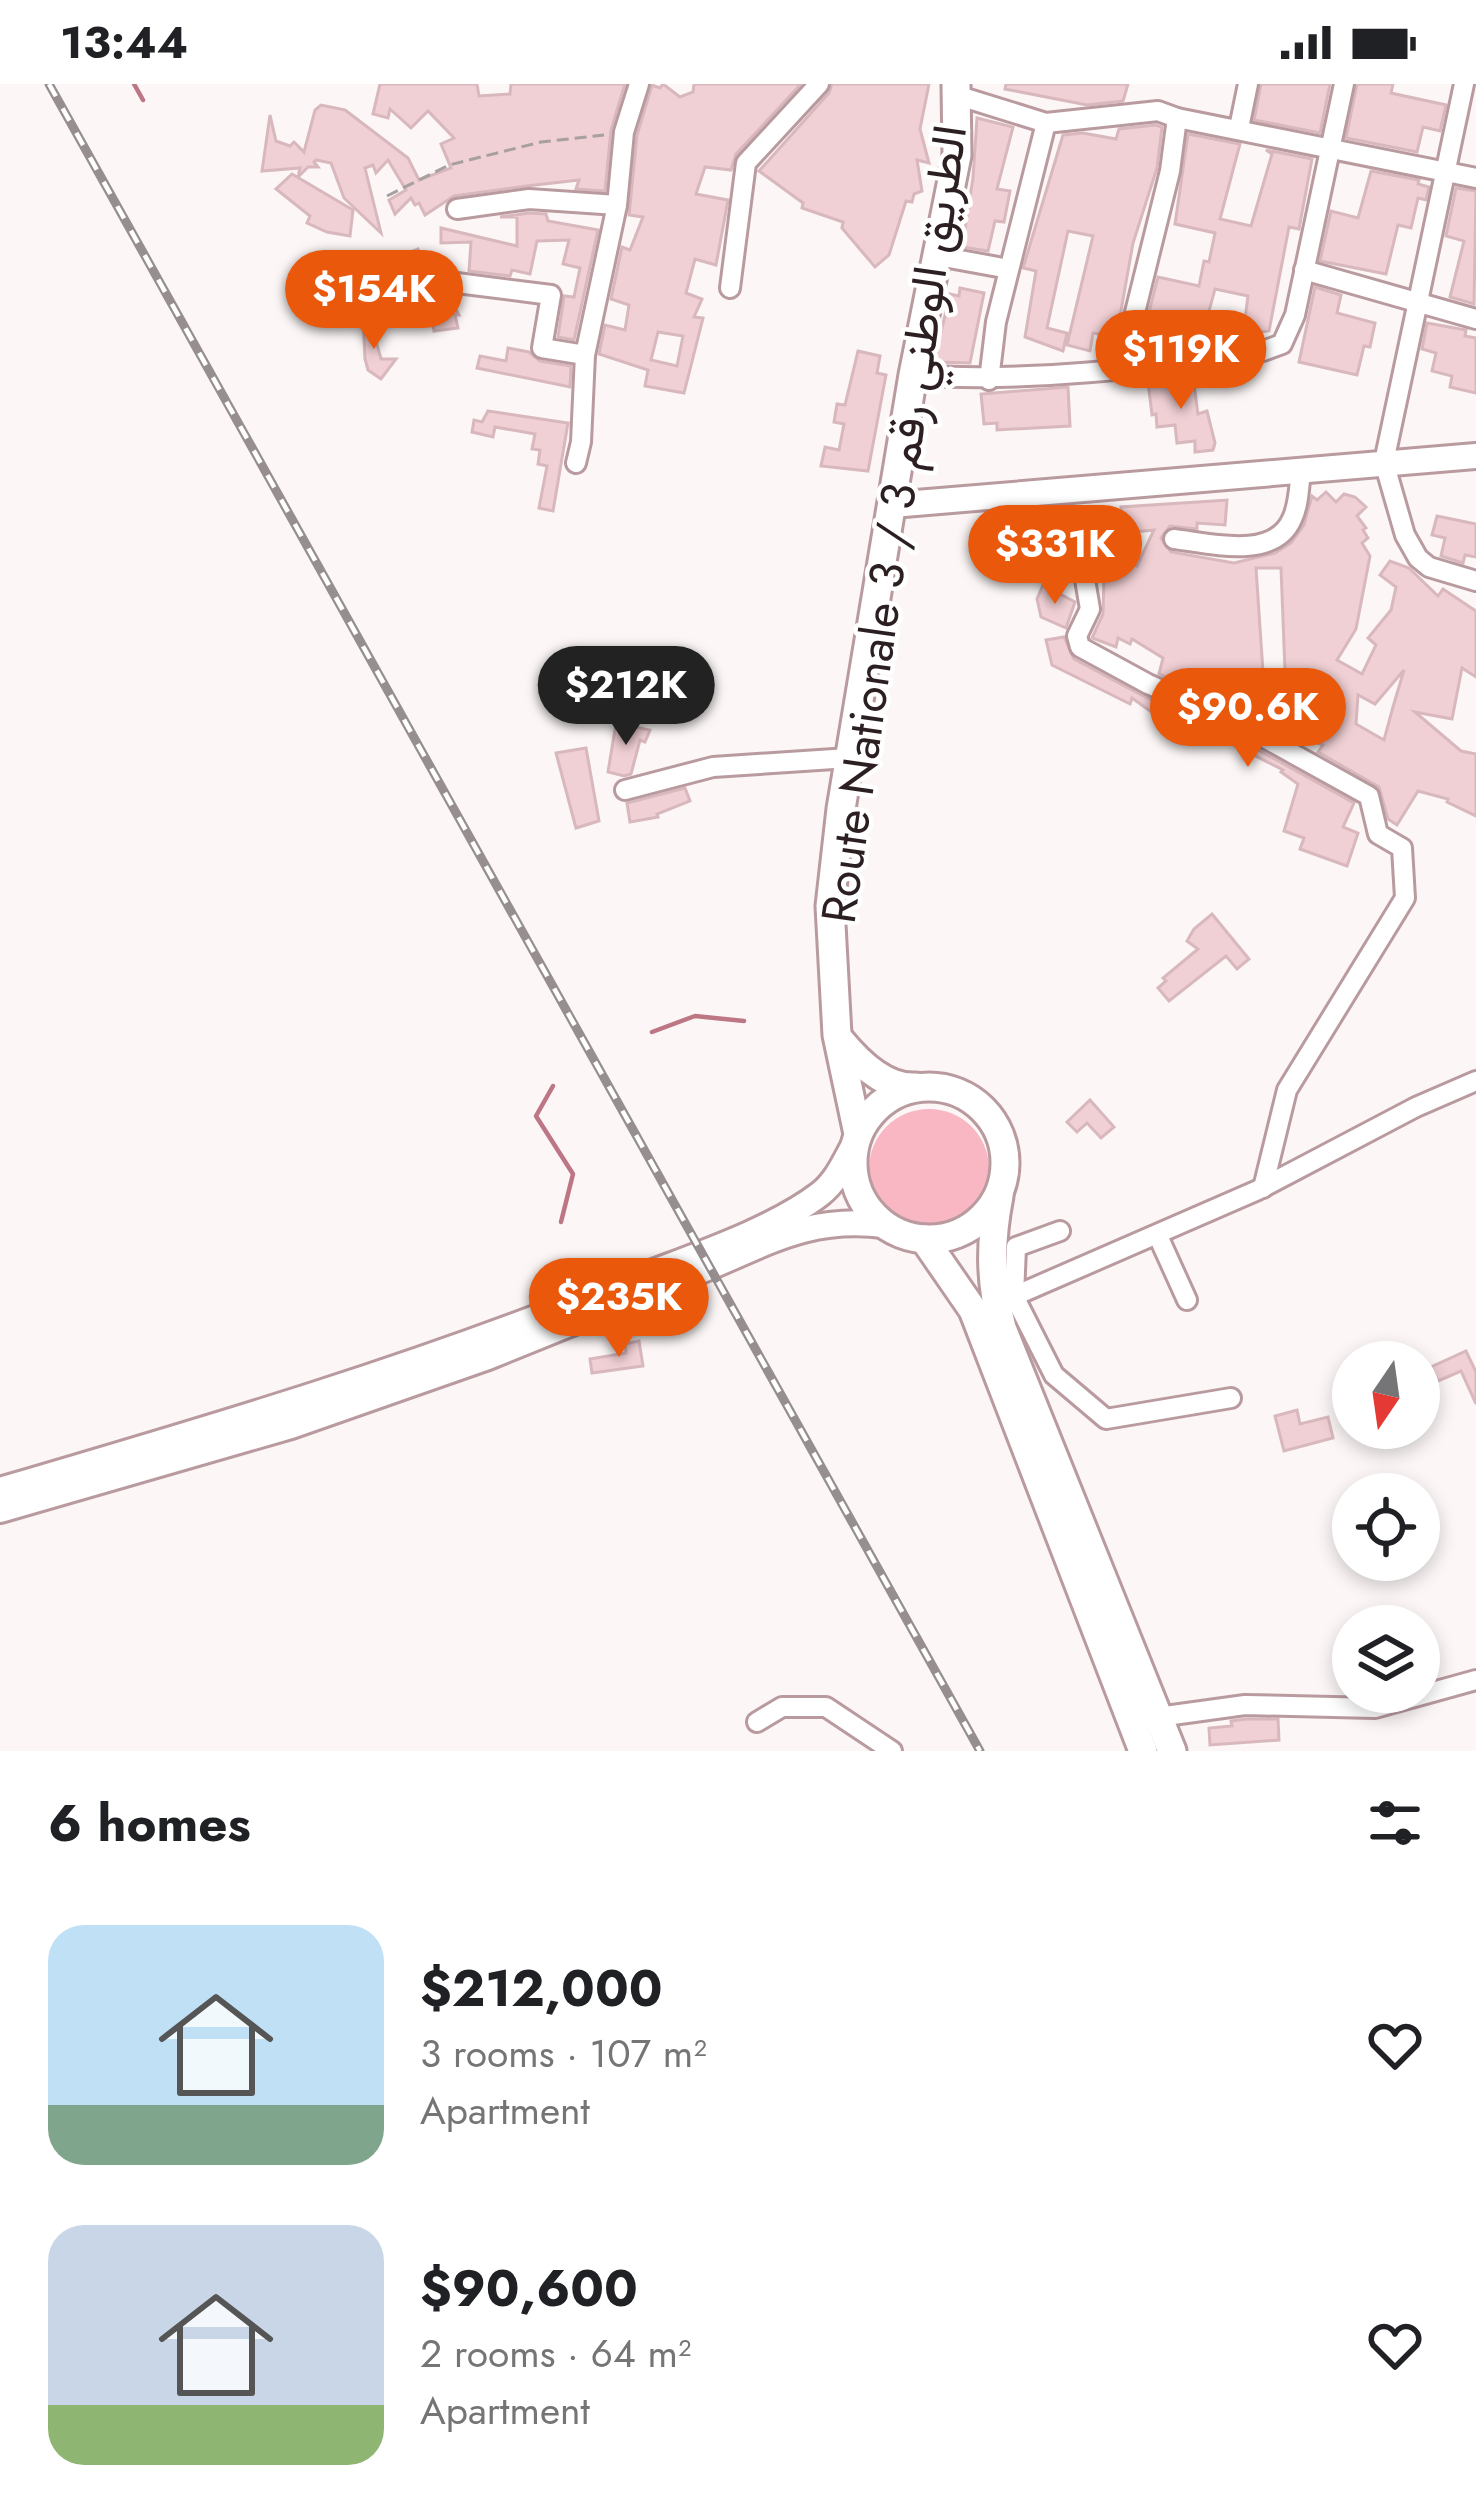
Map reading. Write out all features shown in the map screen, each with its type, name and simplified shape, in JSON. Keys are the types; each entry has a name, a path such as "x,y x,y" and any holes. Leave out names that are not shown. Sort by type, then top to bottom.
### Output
{"highway":[{"name":"Route Nationale 3 / الطريق الوطني رقم 3","path":"837,1035 830,906 849,758 913,375 957,155 956,90"},
{"path":"837,1035 873,1072 904,1088 947,1089 972,1100 992,1118 1004,1143 1006,1170 990,1241 1005,1300 1002,1328 1172,1751"},
{"path":"837,1035 857,1137 856,1187 884,1225 925,1239 960,1233 976,1224 999,1196"},
{"path":"857,1137 877,1107 920,1087"},
{"path":"925,1239 973,1310 1143,1751"}],"main road":[{"path":"892,505 1476,456"},
{"path":"0,1490 285,1406 484,1340 673,1264 821,1193 836,1177 857,1137"},
{"path":"0,1510 291,1426 488,1357 813,1225 850,1221 884,1225"}],"street":[{"path":"576,463 585,356 617,205 624,132 639,84"},
{"path":"730,288 746,163 819,84"},
{"path":"1239,128 1248,84"},
{"path":"913,375 989,380 1121,369 1282,344 1292,327 1344,84"},
{"path":"1464,84 1384,462 1406,535 1418,558 1429,567 1476,581"},
{"path":"956,90 1046,122 1158,111 1476,178"},
{"path":"1121,369 1170,171 1178,118"},
{"path":"989,380 996,322 1046,122"},
{"path":"457,209 529,200 617,205"},
{"path":"938,256 1009,269"},
{"path":"1304,270 1476,319"},
{"path":"458,283 551,295 542,349 585,356"},
{"path":"1174,538 1236,546 1277,537 1292,521 1301,471"},
{"path":"1082,562 1090,608 1077,636 1080,647 1148,684 1234,721 1369,796 1378,834 1402,848 1406,898 1287,1090 1263,1188"},
{"path":"625,790 713,767 849,758"},
{"path":"1005,1300 1263,1188 1416,1107 1476,1081"},
{"path":"1060,1231 1016,1247 1005,1300 1054,1375 1106,1419 1231,1398"},
{"path":"1158,1236 1187,1300"},
{"path":"1158,1717 1245,1705 1375,1708 1476,1680"},
{"path":"757,1722 782,1707 826,1707 892,1751"}],"path":[{"path":"387,196 467,160 541,142 624,132"}],"shaded area":[{"path":"929,1109 952,1113 972,1126 985,1146 989,1169 985,1192 972,1212 952,1225 929,1229 906,1225 886,1212 873,1192 869,1169 873,1146 886,1126 906,1113"}],"building":[{"path":"380,84 477,84 479,96 510,94 511,84 625,84 611,130 605,191 576,189 579,180 527,186 454,196 425,215 411,198 395,214 389,200 406,190 388,160 376,173 373,165 365,168 381,233 344,198 331,163 316,160 318,167 308,167 298,177 300,168 262,171 270,115 276,141 290,146 294,142 304,152 315,110 321,105 345,110 408,158 419,180 451,168 441,144 454,138 428,111 411,128 390,109 388,118 373,114"},
{"path":"663,84 680,97 693,92 694,84 801,84 736,154 731,170 705,167 696,194 728,200 716,265 695,259 686,293 702,299 694,317 703,318 684,393 645,386 648,370 599,354 605,325 625,330 629,305 611,299 622,247 630,250 643,217 629,215 637,135 652,85 660,88","holes":["658,332 683,336 677,366 651,360"]},
{"path":"832,84 929,84 920,129 929,163 917,160 922,191 914,194 912,202 906,201 889,255 875,267 842,228 843,222 802,208 803,203 759,171"},
{"path":"1006,84 1128,84 1123,101 1087,105 1005,89"},
{"path":"1261,84 1330,84 1320,133 1254,120"},
{"path":"1357,84 1393,84 1391,93 1446,105 1440,131 1423,127 1417,152 1346,138"},
{"path":"977,118 1013,127 997,189 1010,191 1004,222 995,221 988,251 962,247"},
{"path":"1162,127 1157,168 1133,243 1119,322 1111,320 1108,336 1093,333 1090,351 1067,345 1093,236 1068,231 1047,328 1067,333 1063,351 1025,337 1036,271 1023,268 1063,135 1116,139 1119,129"},
{"path":"1188,134 1240,144 1220,219 1251,226 1272,154 1266,150 1312,159 1299,229 1289,227 1269,331 1243,334 1248,296 1215,289 1203,333 1164,324 1166,340 1143,336 1158,277 1199,286 1204,261 1209,262 1215,233 1175,224"},
{"path":"1371,171 1419,180 1418,184 1429,187 1426,200 1418,198 1411,228 1398,225 1386,274 1320,261 1331,211 1358,218"},
{"path":"292,174 353,210 350,236 307,223 310,216 276,189"},
{"path":"1456,188 1476,191 1474,304 1450,297 1464,241 1446,236"},
{"path":"529,213 598,230 574,340 558,337 564,296 574,297 580,268 563,264 569,240 537,241 530,274 512,270 510,276 469,271 471,242 441,243 441,228 517,246 517,217 500,217"},
{"path":"418,249 442,302 443,274 444,287 459,315 455,315 458,328 434,331 425,287 408,253"},
{"path":"1315,287 1341,295 1337,313 1375,323 1357,375 1299,362"},
{"path":"960,288 984,293 970,363 934,362 950,294 959,296"},
{"path":"369,316 381,359 396,359 381,379 368,370 365,359 363,317"},
{"path":"1427,323 1466,330 1465,336 1476,338 1476,393 1450,387 1452,376 1432,371 1436,353 1422,349"},
{"path":"508,348 529,352 540,361 571,366 570,387 477,368 480,356 506,361"},
{"path":"858,351 880,356 877,373 886,375 868,471 821,466 825,447 839,450 844,424 834,422 837,404 845,405"},
{"path":"1193,377 1198,414 1207,411 1213,450 1195,452 1195,441 1177,443 1175,425 1157,427 1156,414 1152,415 1148,382"},
{"path":"1068,387 1070,426 997,430 997,423 984,424 981,394"},
{"path":"488,411 568,423 553,511 539,508 547,466 538,464 540,450 532,449 535,434 495,427 493,437 472,432 474,420 482,422"},
{"path":"1326,492 1336,502 1344,494 1366,507 1357,516 1366,528 1368,538 1362,543 1370,556 1356,629 1337,660 1362,674 1376,645 1368,638 1391,610 1396,587 1380,575 1390,561 1409,568 1438,596 1443,589 1476,611 1476,677 1462,668 1452,719 1415,712 1461,751 1476,754 1476,816 1448,799 1418,791 1397,825 1388,819 1379,787 1318,752 1323,745 1296,735 1294,739 1240,709 1159,674 1163,658 1132,639 1130,644 1118,638 1116,647 1092,638 1103,614 1104,574 1097,572 1084,533 1100,529 1100,522 1117,522 1118,557 1137,566 1154,530 1124,533 1121,507 1227,500 1225,525 1170,526 1161,538 1171,552 1234,563 1275,553 1291,543 1304,525 1312,496 1317,500","holes":["1256,568 1281,568 1285,671 1263,672","1404,670 1393,707 1384,740 1356,724 1358,695 1375,704"]},
{"path":"1437,516 1476,524 1476,557 1465,555 1463,563 1441,556 1445,538 1432,535"},
{"path":"1043,585 1075,602 1066,628 1041,617 1037,599"},
{"path":"1064,637 1074,659 1228,733 1354,803 1343,827 1358,833 1347,866 1300,849 1304,838 1284,831 1298,784 1283,770 1159,707 1150,711 1132,698 1130,704 1052,665 1046,640"},
{"path":"616,723 650,730 645,742 640,740 631,774 624,776 608,772"},
{"path":"586,748 599,821 576,828 556,753"},
{"path":"685,788 690,801 658,817 630,822 627,803"},
{"path":"1212,914 1249,959 1237,969 1226,956 1169,1001 1158,988 1166,981 1163,978 1198,949 1187,941"},
{"path":"1090,1100 1114,1127 1101,1138 1087,1123 1077,1132 1067,1122"},
{"path":"639,1341 643,1366 592,1373 590,1359 626,1353 625,1344"},
{"path":"1466,1351 1476,1372 1476,1404 1461,1371 1440,1380 1440,1363"},
{"path":"1297,1410 1300,1424 1328,1417 1332,1438 1284,1451 1275,1416"},
{"path":"1246,1719 1278,1719 1279,1740 1210,1745 1209,1728"}],"waterway":[{"path":"134,84 143,100"},
{"path":"652,1032 695,1016 744,1021"},
{"path":"553,1086 536,1116 573,1174 561,1222"}],"railway":[{"path":"49,84 980,1751"}]}
